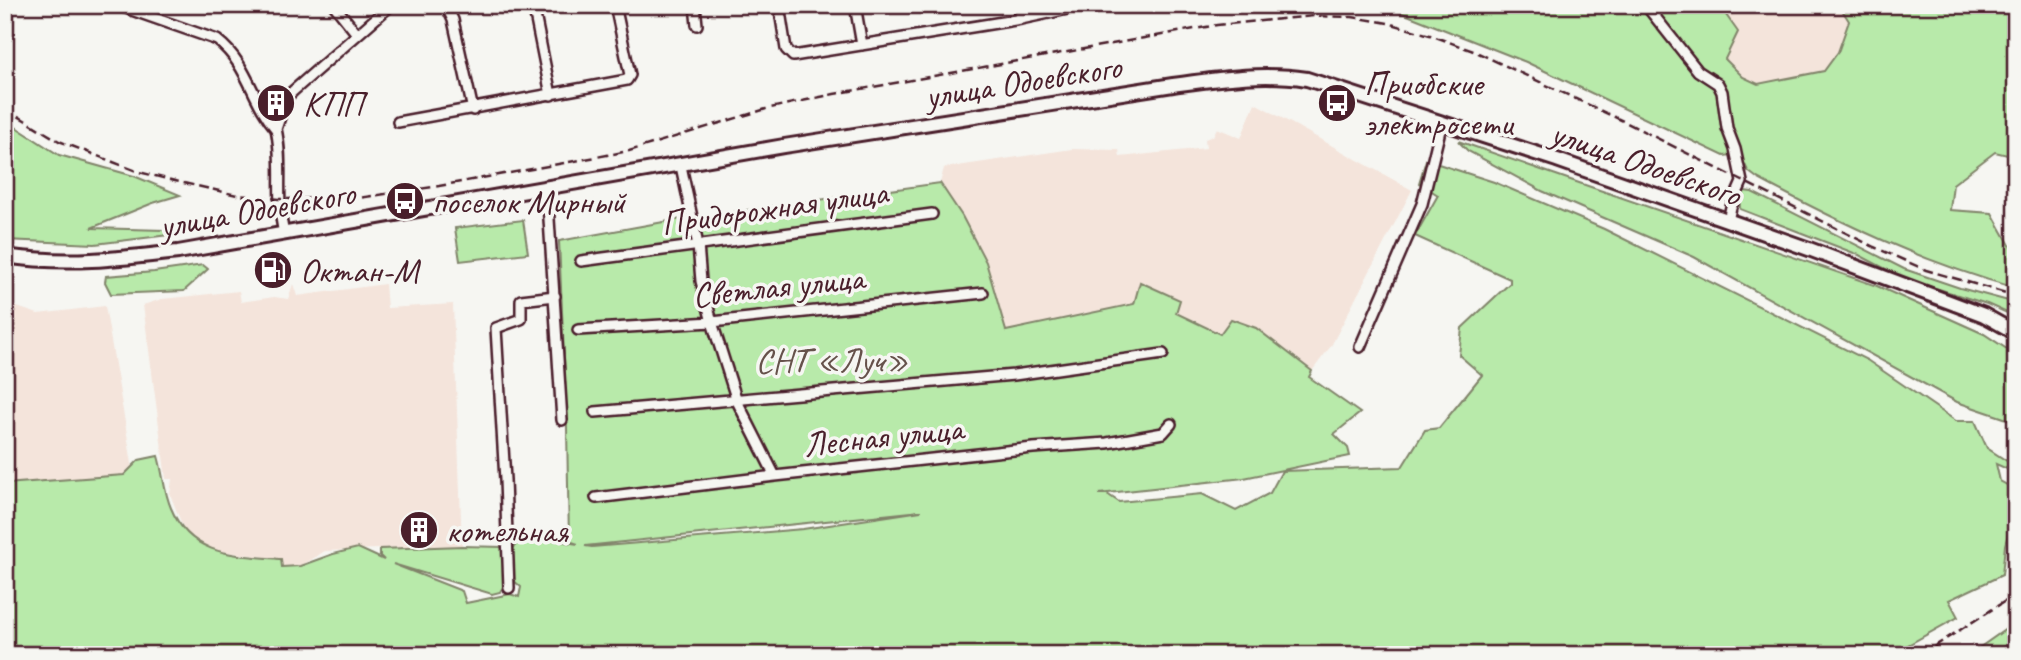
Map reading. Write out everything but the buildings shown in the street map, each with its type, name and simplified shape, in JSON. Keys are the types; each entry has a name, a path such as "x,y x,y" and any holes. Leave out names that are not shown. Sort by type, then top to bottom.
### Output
{"street":[{"path":"117,5 217,40 226,47 248,77 262,113 276,129 280,148 279,199 284,233"},
{"path":"334,5 357,34"},
{"path":"276,129 287,97 292,91 391,5"},
{"path":"446,5 453,20 473,110"},
{"path":"533,5 551,95"},
{"path":"398,122 627,80 630,75 615,5"},
{"path":"695,5 697,25"},
{"path":"779,5 786,50 793,56 1068,9"},
{"path":"855,5 862,45"},
{"path":"1019,5 1021,19"},
{"path":"1643,5 1698,71 1718,84 1722,92 1727,128 1735,149 1742,183 1731,206 1728,222"},
{"name":"улица Одоевского","path":"5,256 56,262 117,260 178,252 784,146 1173,85 1242,77 1287,76 1307,79 1557,160 1809,249 1984,315 2016,333"},
{"path":"1360,347 1422,204 1442,122"},
{"path":"681,166 698,245 701,281 712,322 737,401 775,476"},
{"path":"547,188 562,421"},
{"name":"Придорожная улица","path":"581,261 932,214"},
{"name":"Светлая улица","path":"578,330 712,322 983,293"},
{"path":"509,588 496,328 521,319 521,300 555,296"},
{"path":"595,412 1014,374 1163,354"},
{"name":"Лесная улица","path":"596,498 1033,448 1107,443 1163,433 1171,424"}],"shaded area":[{"path":"1689,5 1898,5 1886,81 1729,89"},
{"path":"1255,103 1412,190 1331,346 1312,371 1256,328 1220,334 1176,313 1140,283 1135,304 1006,331 986,262 962,216 940,183 944,168 1072,149 1119,150 1120,157 1206,148 1205,139 1213,136 1217,128 1241,138"},
{"path":"293,284 297,296 385,284 387,308 453,304 462,546 325,551 300,566 282,567 281,559 209,550 184,530 170,494 172,479 166,479 143,305 162,299 239,291 241,302 274,297 288,299"},
{"path":"5,303 38,314 105,306 134,475 5,489"}],"green space":[{"path":"1382,5 1719,5 1738,32 1725,59 1743,77 1758,84 1824,71 1838,52 1849,21 1839,5 2016,5 2016,157 1995,152 1953,184 1950,210 1992,213 2016,256 2016,288 1949,267 1884,241 1757,178 1748,171 1740,154 1724,156 1526,62"},
{"path":"5,120 59,155 134,176 180,195 91,228 202,231 95,244 5,240"},
{"path":"1458,141 1877,286 1984,334 2016,355 2016,422 1957,402 1694,257 1542,191 1468,151"},
{"name":"СНТ «Луч»","path":"1426,160 1494,182 1604,229 1867,360 1956,421 1975,421 1987,448 2016,467 2016,473 1996,464 2000,481 2016,490 2016,527 2010,527 2002,575 1949,600 1958,617 1890,655 5,655 5,484 124,475 139,460 158,456 171,508 190,536 203,545 232,554 281,559 282,567 300,566 358,548 384,560 380,556 380,549 503,547 504,585 500,592 492,594 393,564 462,591 466,603 510,594 519,597 521,587 511,578 511,553 521,535 578,544 569,541 559,241 669,221 940,183 962,216 986,262 1006,331 1134,304 1140,282 1180,300 1176,313 1220,334 1231,319 1256,328 1312,371 1309,377 1360,413 1334,434 1348,448 1350,456 1244,478 1099,494 1107,494 1119,502 1202,494 1236,511 1270,493 1282,471 1402,467 1425,430 1439,428 1482,375 1459,355 1462,328 1510,283 1510,279 1415,236 1438,195 1419,183","holes":["921,511 803,529 592,547 585,546"]},
{"path":"1744,191 1752,192 1904,269 2016,303 2016,317 1987,304 1903,278 1859,255 1740,209 1739,196"},
{"path":"523,220 528,253 460,261 455,228"},
{"path":"203,265 208,269 184,291 111,294 105,282 106,276"},
{"path":"2016,622 2012,639 2001,649 1986,654 1969,655"}],"railway":[{"path":"5,108 59,141 139,172 237,195 279,199 358,198 629,151 766,109 834,94 1217,25 1314,16 1352,17 1388,23 1476,52 1625,122 1874,247 1926,270 2016,296"},
{"path":"1921,655 2016,594"}],"place":[{"name":"КПП","path":"276,103"},
{"name":"Приобские электросети","path":"1337,103"},
{"name":"поселок Мирный","path":"405,201"},
{"name":"Октан-М","path":"273,270"},
{"name":"котельная","path":"419,530"}]}
